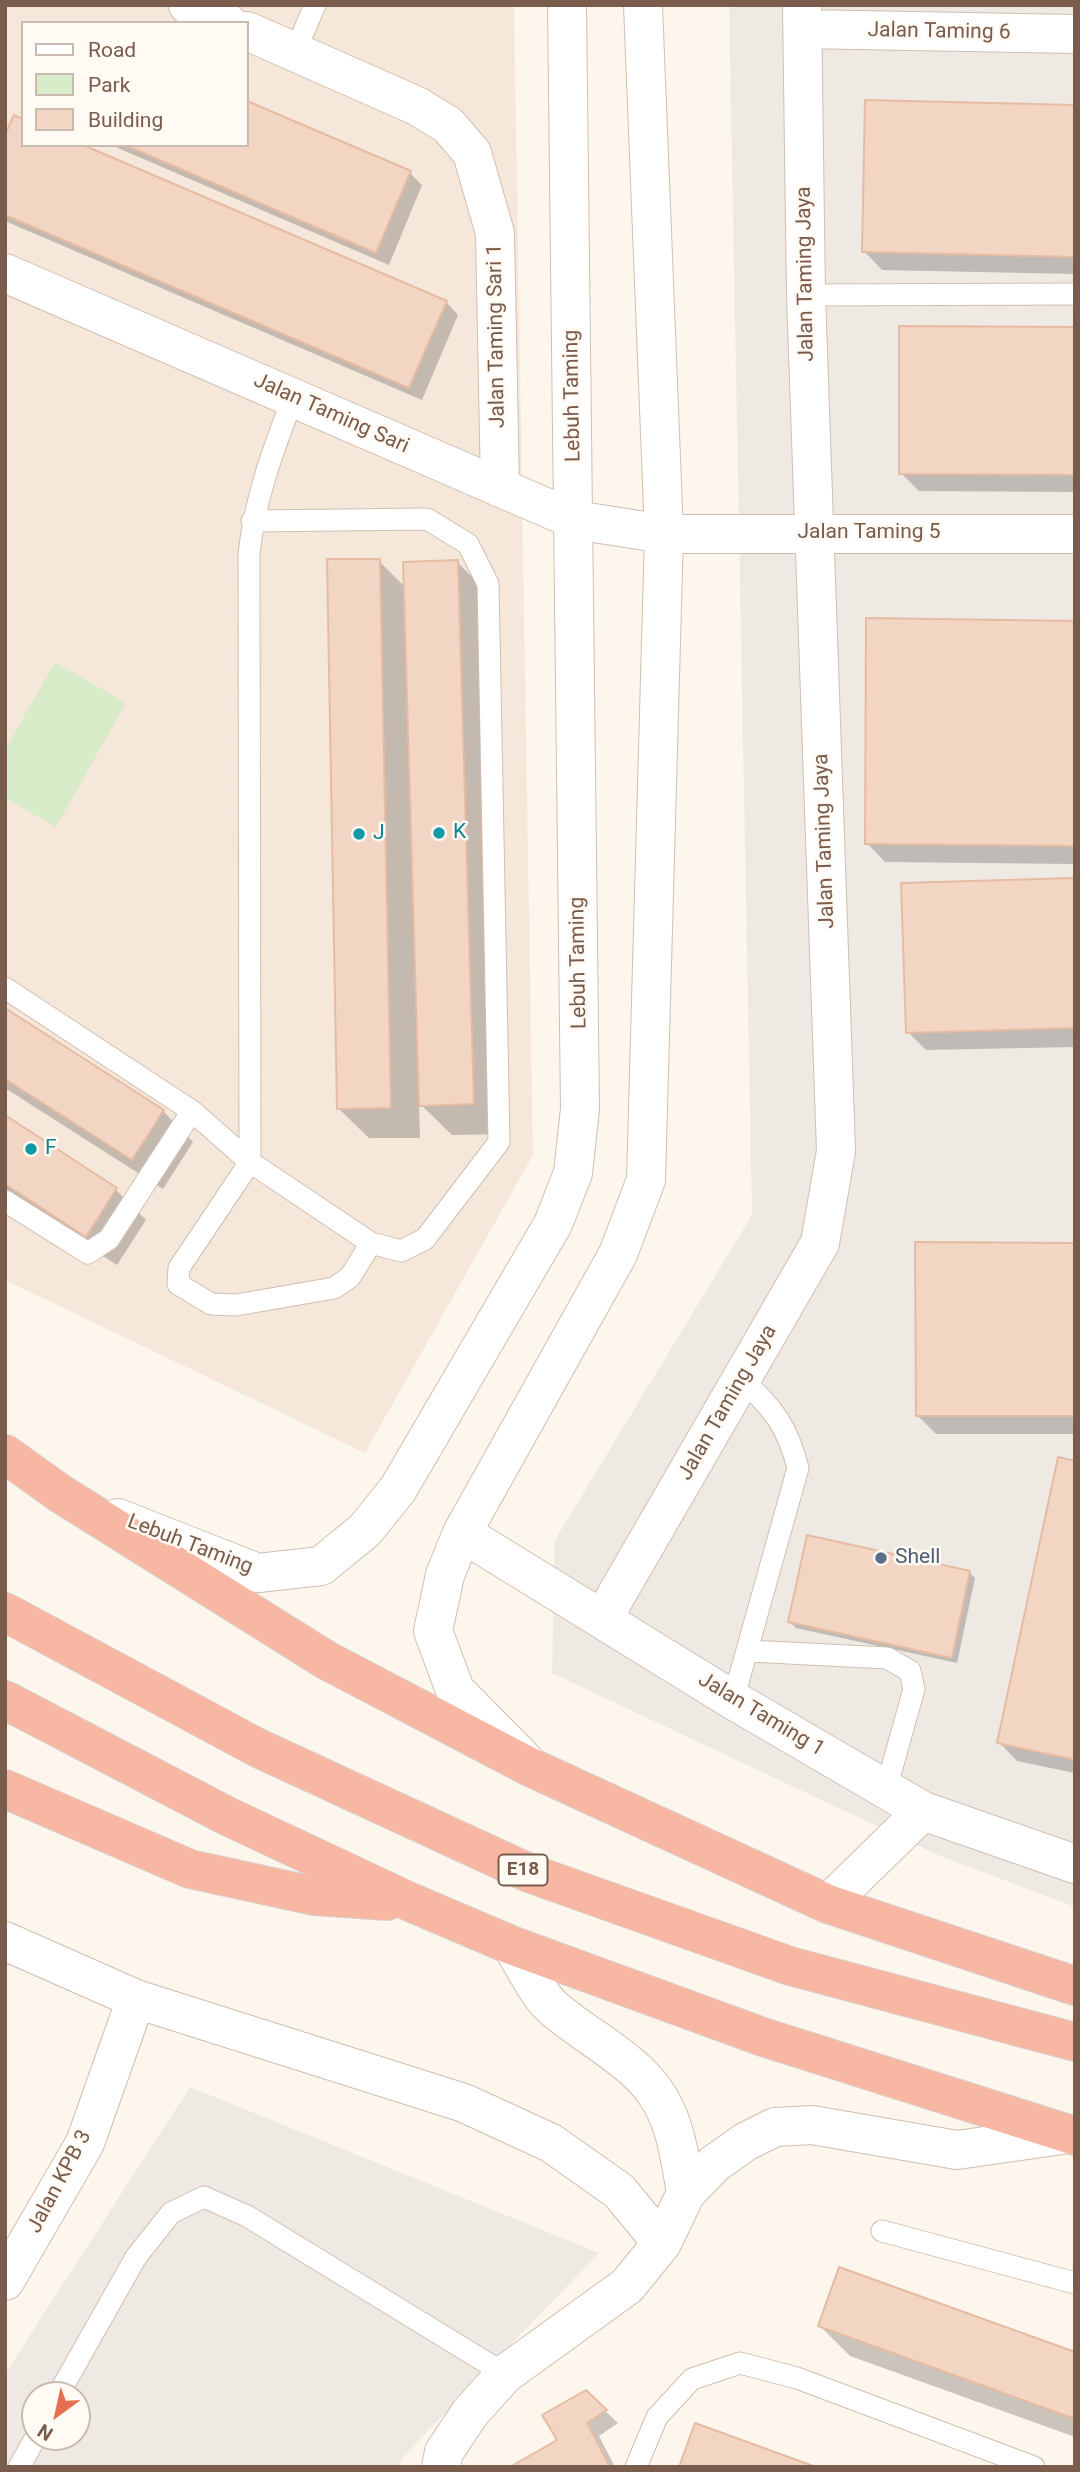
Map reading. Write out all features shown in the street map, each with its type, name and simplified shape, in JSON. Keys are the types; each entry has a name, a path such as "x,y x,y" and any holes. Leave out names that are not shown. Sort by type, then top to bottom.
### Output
{"highway":[{"path":"5,1454 61,1494 326,1660 530,1767 828,1905 1075,1986"},
{"name":"E18","path":"5,1612 258,1748 529,1873 790,1966 1075,2042"},
{"path":"5,1700 227,1816 410,1902 511,1944 763,2038 1072,2135"},
{"path":"5,1789 190,1869 314,1896 410,1902"}],"street":[{"path":"188,5 224,21"},
{"name":"Lebuh Taming","path":"61,1494 258,1573 321,1566 365,1530 398,1489 553,1224 573,1172 580,1110 567,5"},
{"path":"530,1767 455,1690 433,1631 445,1575 462,1533 618,1254 646,1180 664,534 643,5"},
{"name":"Jalan Taming 6","path":"803,17 1075,34"},
{"name":"Jalan Taming Jaya","path":"603,1618 820,1243 836,1151 806,295 803,17"},
{"name":"Jalan Taming Sari 1","path":"248,31 417,106 448,125 471,152 495,233 500,488"},
{"name":"Jalan Taming Sari","path":"5,273 575,520 664,534"},
{"name":"Jalan Taming 5","path":"664,534 1075,534"},
{"name":"Jalan Taming 1","path":"462,1533 733,1700 923,1811 1075,1864"},
{"path":"828,1905 923,1811"},
{"path":"5,1941 136,1999 464,2103 551,2143 608,2183 619,2191 662,2243"},
{"path":"511,1944 550,2004 593,2040 625,2061 655,2091 677,2139 685,2193"},
{"name":"Jalan KPB 3","path":"5,2281 85,2143 136,1999"},
{"path":"441,2467 444,2452 470,2413 505,2374 627,2286 662,2243 685,2193 714,2164 745,2142 775,2127 812,2125 957,2150 1072,2135"}],"lane":[{"path":"295,52 315,5"},
{"path":"806,295 1075,294"},
{"path":"293,398 262,480 252,521 249,554 250,1162 179,1268 178,1284 211,1304 236,1305 334,1288 350,1277 371,1243"},
{"path":"5,988 192,1111 250,1162 371,1243 401,1251 425,1239 499,1142 488,584 468,544 427,519 252,521"},
{"path":"5,1201 88,1253 109,1239 192,1111"},
{"path":"733,1700 749,1651 798,1468 790,1436 766,1401 742,1380"},
{"path":"749,1651 887,1658 910,1671 914,1689 886,1789"},
{"path":"66,2381 136,2257 171,2213 204,2197 247,2216 505,2374"},
{"path":"882,2231 1075,2283"},
{"path":"636,2467 657,2417 692,2379 740,2362 797,2378 1034,2467"}],"shaded area":[{"path":"5,5 514,5 533,1155 365,1453 5,1280"},
{"path":"729,5 1075,5 1075,1907 938,1855 552,1673 555,1540 752,1215"},
{"path":"190,2087 599,2253 401,2459 400,2467 5,2467 5,2374"}],"green space":[{"path":"55,662 126,703 56,827 5,798 5,750"}],"building":[{"path":"865,100 1075,105 1075,257 862,252"},
{"path":"248,101 411,171 376,253 130,147 248,147"},
{"path":"14,115 21,118 21,147 88,147 447,301 409,388 5,215 5,135"},
{"path":"899,326 1075,327 1075,475 899,474"},
{"name":"J","path":"327,559 380,559 391,1108 337,1109"},
{"name":"K","path":"458,560 474,1104 419,1106 403,562"},
{"path":"866,618 1075,621 1075,846 865,844"},
{"path":"1075,878 1075,1028 906,1033 901,883"},
{"path":"5,1008 164,1110 132,1160 5,1079"},
{"name":"F","path":"5,1115 117,1188 86,1237 5,1184"},
{"path":"915,1242 1075,1243 1075,1416 916,1416"},
{"path":"1058,1457 1075,1461 1075,1760 997,1743"},
{"path":"807,1535 970,1571 952,1658 788,1622"},
{"path":"839,2267 1075,2352 1075,2419 818,2326"},
{"path":"586,2390 607,2410 587,2423 610,2467 510,2467 557,2440 542,2415"},
{"path":"695,2423 816,2467 679,2467"}],"place":[{"name":"K","path":"439,833"},
{"name":"J","path":"359,834"},
{"name":"F","path":"31,1149"},
{"name":"Shell","path":"881,1558"}]}
